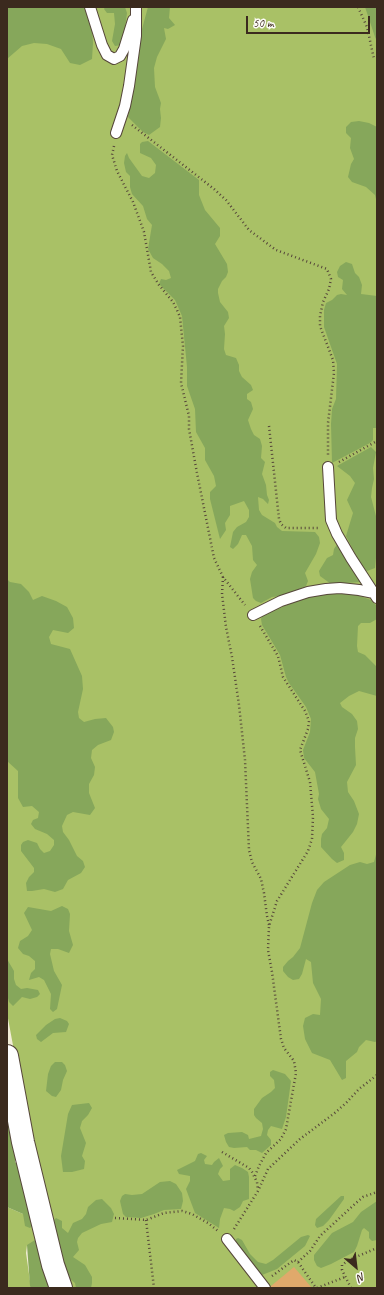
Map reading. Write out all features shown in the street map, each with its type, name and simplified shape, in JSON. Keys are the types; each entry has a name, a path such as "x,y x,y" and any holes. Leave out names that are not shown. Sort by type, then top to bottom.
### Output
{"street":[{"path":"7,1056 23,1142 53,1265 61,1288"}],"lane":[{"path":"90,7 102,45 107,55 114,59 120,56 124,49 136,9"},
{"path":"116,134 125,106 129,86 136,36 136,9"},
{"path":"328,467 331,520 354,564 376,596"},
{"path":"253,615 281,601 308,592 326,589 340,588 359,590 376,596"},
{"path":"227,1239 261,1287"}],"path":[{"path":"358,7 367,27 374,59"},
{"path":"121,117 214,189 226,200 250,230 276,250 327,269 330,279 329,289 323,302 320,316 320,326 332,360 334,373 328,423 328,467 377,441"},
{"path":"116,134 112,155 116,171 133,202 144,232 151,272 158,285 173,302 180,317 182,346 181,382 189,416 189,429 214,558 223,577 253,615 278,656 283,677 305,711 309,720 308,729 300,750 310,782 313,818 312,839 308,851 277,901 270,926 268,950 281,1039 284,1048 294,1061 296,1073 286,1129 281,1139 266,1153 258,1166 255,1176"},
{"path":"269,426 279,519 281,524 286,528 334,528"},
{"path":"223,577 222,594 225,620 238,698 245,760 249,850 252,862 261,879 266,916 270,926"},
{"path":"115,1218 146,1220 164,1213 182,1211 192,1214 208,1223 227,1239 258,1191 268,1169 300,1139 348,1102 359,1088 377,1075"},
{"path":"222,1152 249,1168 258,1182 258,1191"},
{"path":"298,1262 310,1251 320,1236 356,1203 363,1197 377,1192"},
{"path":"146,1220 154,1288"},
{"path":"351,1288 342,1270 342,1265 349,1260 377,1248"},
{"path":"261,1287 294,1260 298,1262 317,1288 345,1277"}],"green space":[{"path":"7,7 377,7 377,1288 53,1288 27,1245 26,1253 31,1288 7,1288 7,1207 23,1214 17,1067 7,1013"},
{"path":"7,7 84,7 92,26 92,59 80,65 70,63 61,49 47,44 34,43 22,46 7,59"},
{"path":"105,7 125,7 127,13 122,45 115,46 112,41 115,24 114,13 107,13 104,9"},
{"path":"148,7 170,7 169,18 175,25 168,29 164,28 166,39 157,57 154,68 155,87 161,103 161,118 160,127 149,135 143,132 128,117 136,75 139,40"},
{"path":"365,7 377,7 377,41 375,37"},
{"path":"359,121 369,123 377,127 377,203 375,195 366,187 352,182 348,177 351,164 354,159 350,148 351,138 346,133 346,127 351,122"},
{"path":"148,141 199,180 199,195 205,210 220,228 220,236 215,244 227,264 228,272 218,289 220,302 228,312 229,318 224,326 224,349 226,355 236,358 242,377 251,385 253,390 247,394 247,399 251,402 253,409 248,420 254,435 260,439 262,446 261,458 265,462 262,474 269,500 268,504 263,499 258,497 259,510 262,515 275,523 282,531 315,532 319,537 320,543 316,554 305,573 308,581 306,586 282,596 272,597 261,603 253,598 250,579 252,572 257,565 253,560 252,546 246,535 242,535 238,544 233,549 230,547 233,532 237,527 246,522 249,517 249,510 244,501 230,506 230,515 225,523 226,530 220,539 210,499 210,492 216,486 214,476 205,460 205,448 196,432 195,409 187,386 187,367 182,316 175,300 159,284 161,279 166,280 171,278 169,271 153,258 148,249 152,225 147,219 143,206 132,194 130,187 130,176 126,172 124,163 127,153 142,176 149,178 155,173 156,165 151,158 140,153 140,144"},
{"path":"346,262 352,264 355,273 359,277 362,285 361,294 377,296 377,428 373,428 373,440 370,443 332,463 331,424 332,409 336,399 337,364 324,327 324,310 326,303 337,295 347,295 342,289 343,280 338,277 337,272 340,266"},
{"path":"371,447 376,452 373,468 374,479 371,497 377,520 377,548 375,568 367,571 363,569 346,536 353,513 347,500 355,483 350,476 337,466"},
{"path":"338,543 361,582 331,584 320,576 319,571 327,558 333,555 334,549"},
{"path":"7,579 10,582 21,584 29,592 33,600 42,596 67,607 73,618 74,628 68,633 53,630 49,637 51,644 70,649 82,676 83,689 78,712 79,718 84,722 106,718 113,727 114,732 111,740 98,745 92,750 91,758 95,767 94,775 89,784 89,793 95,808 90,815 73,812 67,815 62,826 63,832 77,856 83,861 85,867 81,873 68,880 63,889 55,892 44,889 27,891 26,883 34,872 34,868 21,851 21,845 23,842 28,840 37,843 44,853 50,851 54,845 54,840 47,834 35,829 31,824 33,820 38,818 39,812 32,806 23,807 18,798 18,771 7,761"},
{"path":"338,593 357,595 371,600 377,606 377,619 370,623 361,623 358,626 357,646 358,652 365,655 377,667 377,696 359,691 340,703 342,707 352,714 357,721 358,729 355,738 356,765 347,782 348,792 354,801 359,814 357,824 353,832 341,847 344,853 344,860 337,863 321,847 322,834 327,828 329,819 321,809 318,799 319,794 315,772 304,758 303,750 310,732 311,719 306,707 286,677 280,655 262,625 261,619 262,616 304,598"},
{"path":"377,851 377,1041 366,1040 359,1047 357,1052 346,1061 346,1078 342,1080 330,1060 312,1053 305,1039 303,1026 305,1018 313,1014 320,1015 321,999 313,983 311,962 306,959 299,979 293,980 288,977 283,971 283,967 300,948 317,890 324,882 350,865 360,862 367,864 374,862"},
{"path":"62,906 68,909 70,914 69,931 73,945 69,953 58,949 51,949 50,954 54,971 62,985 57,1009 53,1012 50,1009 51,994 44,980 39,977 29,980 31,973 35,969 35,961 29,956 23,954 18,948 20,941 28,936 32,930 24,913 28,907 51,911"},
{"path":"7,959 14,971 16,985 21,989 27,988 38,990 40,994 37,997 30,999 22,997 13,1006 9,1002 7,994"},
{"path":"60,1018 67,1021 69,1024 66,1032 53,1033 41,1042 37,1039 36,1035 46,1025 55,1019"},
{"path":"55,1062 62,1062 67,1071 61,1090 56,1097 52,1096 46,1091 48,1074 51,1066"},
{"path":"273,1070 285,1074 291,1081 286,1117 282,1129 271,1126 267,1135 271,1140 271,1145 262,1153 256,1150 250,1150 247,1147 229,1147 224,1135 228,1133 242,1132 248,1135 249,1139 261,1136 263,1129 262,1123 254,1115 254,1109 262,1098 275,1088 274,1080 270,1076 270,1072"},
{"path":"7,1096 16,1154 15,1162 22,1168 36,1222 30,1228 25,1226 23,1214 7,1207"},
{"path":"89,1103 92,1108 82,1121 80,1128 86,1143 82,1156 85,1161 84,1169 72,1172 63,1172 61,1156 68,1114 72,1105"},
{"path":"201,1153 207,1156 204,1160 205,1164 212,1165 219,1158 223,1166 218,1174 223,1181 230,1180 230,1169 235,1165 248,1172 249,1199 243,1201 240,1207 234,1211 224,1208 220,1219 219,1228 195,1213 186,1189 190,1181 190,1176 179,1174 177,1170 195,1161 198,1154"},
{"path":"170,1181 176,1184 182,1193 183,1201 181,1209 164,1210 141,1218 126,1217 123,1214 120,1201 122,1196 125,1194 142,1194 160,1182"},
{"path":"341,1196 344,1196 344,1199 329,1220 323,1226 317,1228 315,1225 316,1219"},
{"path":"102,1199 111,1208 114,1214 112,1222 101,1224 82,1233 78,1238 77,1242 79,1250 73,1257 85,1265 92,1277 92,1283 91,1288 76,1288 75,1283 69,1278 62,1262 54,1228 54,1220 56,1218 62,1221 62,1228 68,1233 73,1223 82,1219 86,1214 88,1207 96,1200"},
{"path":"377,1201 377,1240 372,1241 369,1238 369,1232 364,1228 354,1252 321,1268 317,1266 314,1260 314,1255 332,1233 353,1222 361,1212"},
{"path":"308,1235 310,1236 305,1246 277,1269 262,1275 257,1273 236,1243 236,1239 238,1238 242,1240 250,1254 258,1262 266,1264 301,1237"},
{"path":"35,1240 39,1241 53,1288 31,1288 30,1286 27,1245"}],"building":[{"path":"294,1267 312,1288 271,1288 271,1286"}]}
